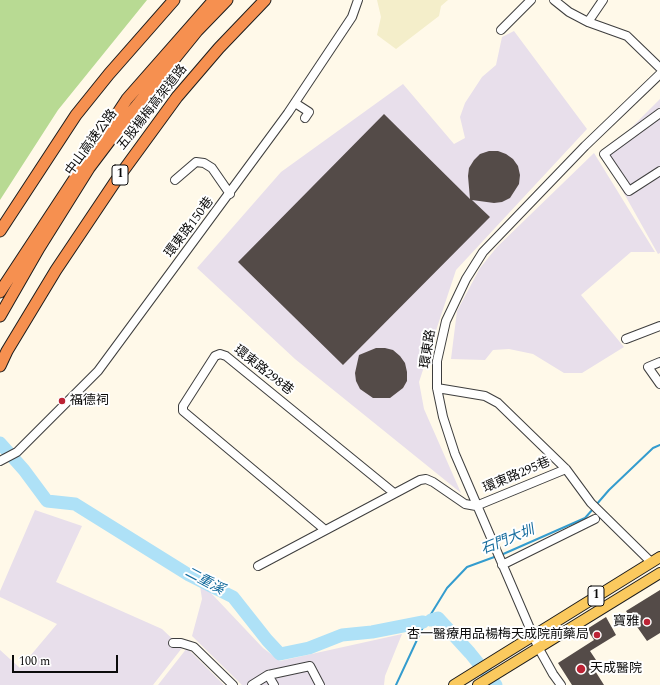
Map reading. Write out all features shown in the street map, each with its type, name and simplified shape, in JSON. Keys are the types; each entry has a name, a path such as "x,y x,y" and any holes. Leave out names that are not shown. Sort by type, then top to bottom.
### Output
{"highway":[{"path":"0,231 76,115 109,74 174,0"},
{"name":"中山高速公路","path":"0,292 127,99 214,0"},
{"name":"中山高速公路","path":"0,316 39,248 89,168 129,115 197,31 227,0"},
{"name":"五股楊梅高架道路","path":"0,366 6,351 56,270 114,182 177,97 219,48 265,0"}],"main road":[{"name":"1","path":"454,685 660,557"},
{"name":"1","path":"479,684 660,573"}],"street":[{"name":"環東路150巷","path":"4,460 17,452 98,370 230,194 295,103 352,16 358,0"},
{"path":"501,30 531,0"},
{"path":"554,0 569,12 588,22 627,36 660,68"},
{"path":"588,22 603,0"},
{"name":"環東路","path":"561,685 538,648 455,454 443,417 437,388 437,361 446,321 466,279 484,252 585,146 660,74"},
{"path":"295,103 309,112 305,118"},
{"path":"660,113 604,154 629,191 660,171"},
{"path":"175,180 196,162 204,163 212,168 230,194"},
{"path":"626,339 660,326"},
{"name":"環東路298巷","path":"324,529 183,411 183,406 215,356 220,354 226,356 394,493"},
{"path":"660,362 648,367 660,384"},
{"path":"437,388 485,396 498,403 566,469 591,503 651,562"},
{"name":"環東路295巷","path":"476,506 566,469"},
{"path":"258,566 324,529 394,493 426,479 433,482 465,504 476,506"},
{"path":"501,563 595,519"},
{"path":"173,643 181,642 194,647 233,685"},
{"path":"252,685 268,675 310,666 320,685"},
{"path":"268,675 274,685"}],"shaded area":[{"path":"377,0 448,0 441,6 439,16 396,49 377,35 381,17"},
{"path":"514,31 587,129 456,270 419,382 424,409 461,493 295,359 197,268 281,172 403,84 454,144 465,138 460,117 465,103 482,77 496,65 502,37"},
{"path":"660,99 660,253 658,254 603,156"},
{"path":"594,153 655,252 631,252 581,295 624,347 582,373 564,373 533,354 509,349 493,350 485,360 451,359 457,311 480,268 497,247"},
{"path":"35,510 82,526 56,582 162,629 182,648 153,685 0,685 0,650 20,668 57,624 0,597 0,591"},
{"path":"200,586 210,592 263,648 280,661 402,634 385,676 384,685 242,685 192,636 202,599"},
{"path":"187,648 224,685 158,685"}],"green space":[{"path":"0,0 147,0 58,110 0,200"}],"building":[{"path":"384,114 470,199 468,176 469,168 480,154 489,151 498,151 513,159 518,166 520,175 519,184 510,198 502,202 494,203 472,200 490,217 343,365 238,262"},
{"path":"376,348 393,350 405,363 407,381 403,388 390,398 373,398 360,389 356,381 355,373 359,355"},
{"name":"寶雅","path":"660,590 660,633 647,641 626,611"},
{"name":"天成醫院","path":"606,617 616,635 590,651 598,663 592,666 604,685 572,685 558,663 594,640 587,629"}],"waterway":[{"name":"二重溪","path":"0,443 24,470 47,501 75,504 189,575 233,597 280,654 309,648 342,635 372,632 423,622"},
{"name":"石門大圳","path":"596,505 609,490 653,448 660,445"},
{"name":"石門大圳","path":"501,555 585,518 593,509"},
{"name":"石門大圳","path":"396,685 423,627 447,588 467,567 497,556"},
{"name":"二重溪","path":"431,620 438,618 470,653 496,685"}],"place":[{"name":"福德祠","path":"62,401"},
{"name":"寶雅","path":"647,622"},
{"name":"杏一醫療用品楊梅天成院前藥局","path":"597,635"},
{"name":"天成醫院","path":"581,669"}]}
